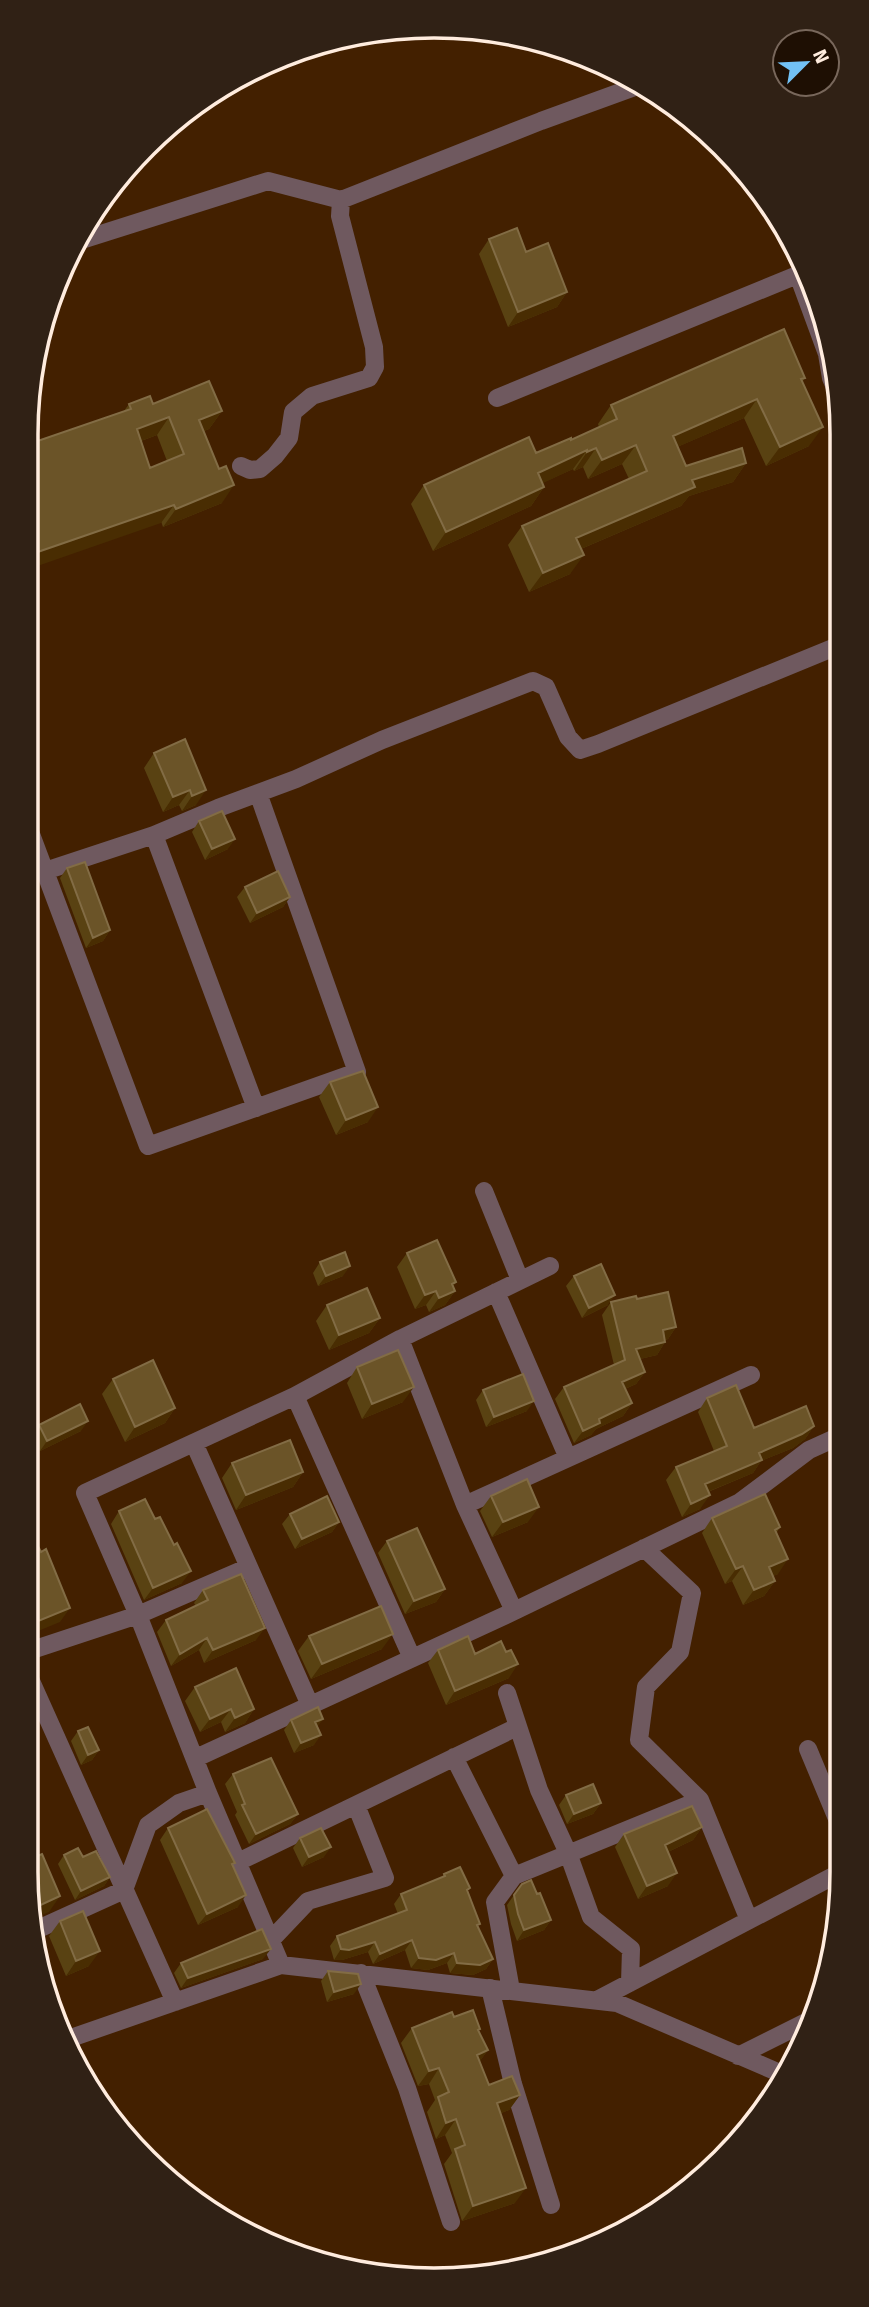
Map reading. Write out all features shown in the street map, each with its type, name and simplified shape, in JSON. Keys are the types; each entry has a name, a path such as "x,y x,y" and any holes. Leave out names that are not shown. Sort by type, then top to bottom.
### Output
{"street":[{"path":"91,237 268,181 341,200 628,89"},
{"path":"241,466 250,470 260,469 275,456 289,439 293,412 312,396 369,378 375,367 374,347 340,216 341,200"},
{"path":"497,398 797,276"},
{"path":"45,870 154,835 533,681 546,687 568,737 580,750 830,649"},
{"path":"38,852 148,1146 357,1072 258,793"},
{"path":"154,835 256,1108"},
{"path":"484,1191 520,1280"},
{"path":"281,1965 86,1493 295,1396 400,1339 550,1266"},
{"path":"496,1292 568,1458"},
{"path":"400,1339 465,1505 514,1611"},
{"path":"465,1505 751,1375"},
{"path":"295,1396 412,1658"},
{"path":"195,1758 514,1611 740,1502 809,1450 830,1440"},
{"path":"194,1443 310,1705"},
{"path":"644,1548 692,1593 680,1652 646,1687 639,1740 700,1800 749,1920"},
{"path":"38,1648 138,1615 249,1567"},
{"path":"507,1693 539,1790 568,1853 591,1917 631,1949 630,1983"},
{"path":"38,1711 175,2002"},
{"path":"239,1862 517,1727"},
{"path":"807,1749 830,1803"},
{"path":"454,1757 514,1876"},
{"path":"42,1927 124,1890 148,1825 180,1803 208,1793"},
{"path":"511,1990 495,1902 514,1876 700,1800"},
{"path":"271,1940 308,1900 385,1878 356,1805"},
{"path":"597,2000 830,1878"},
{"path":"74,2037 281,1965 617,2003 776,2072"},
{"path":"361,1973 407,2088 451,2222"},
{"path":"490,1988 513,2084 551,2205"},
{"path":"738,2056 799,2025"}],"building":[{"path":"517,228 526,252 548,243 567,292 518,312 489,239"},
{"path":"784,329 805,378 801,379 823,427 780,447 757,399 673,436 686,466 742,448 746,463 692,480 695,487 576,538 584,555 543,573 522,526 647,471 636,445 602,460 596,448 587,450 538,473 544,487 446,532 424,485 529,437 536,453 571,440 617,419 611,405"},
{"path":"209,381 222,411 199,420 219,469 226,466 234,485 176,509 174,505 38,552 38,441 131,409 129,404 150,396 153,404","holes":["169,417 184,454 150,468 137,429"]},
{"path":"185,739 206,790 192,796 190,790 173,797 154,753"},
{"path":"222,811 235,839 212,849 199,821"},
{"path":"85,862 110,930 93,938 67,868"},
{"path":"278,871 290,897 257,913 245,887"},
{"path":"363,1071 378,1107 346,1120 330,1082"},
{"path":"437,1240 456,1282 452,1284 455,1291 439,1298 436,1291 425,1295 407,1253"},
{"path":"345,1252 350,1266 326,1276 320,1262"},
{"path":"601,1264 615,1295 589,1308 574,1276"},
{"path":"367,1288 380,1318 339,1335 327,1305"},
{"path":"668,1292 676,1327 663,1330 665,1342 636,1349 645,1372 622,1382 632,1403 599,1419 600,1423 583,1431 564,1387 625,1360 611,1302"},
{"path":"398,1350 414,1387 372,1404 357,1367"},
{"path":"153,1360 175,1408 135,1427 113,1379"},
{"path":"523,1374 534,1401 494,1417 483,1390"},
{"path":"736,1385 754,1428 806,1406 814,1426 759,1453 762,1460 705,1484 710,1495 691,1504 676,1467 727,1446 707,1398"},
{"path":"80,1404 88,1421 47,1441 39,1425"},
{"path":"290,1440 303,1472 246,1495 232,1463"},
{"path":"527,1479 539,1507 503,1522 491,1496"},
{"path":"765,1494 780,1527 775,1530 788,1559 769,1567 775,1581 754,1590 743,1566 736,1569 712,1518"},
{"path":"327,1496 339,1522 302,1539 290,1514"},
{"path":"145,1499 155,1519 160,1517 174,1545 177,1543 191,1571 153,1588 119,1511"},
{"path":"417,1528 445,1589 414,1601 387,1541"},
{"path":"38,1546 41,1552 46,1549 70,1608 38,1621"},
{"path":"241,1574 265,1628 213,1650 207,1638 180,1654 166,1620 208,1600 203,1590"},
{"path":"381,1606 393,1634 322,1664 309,1636"},
{"path":"468,1636 475,1654 501,1641 506,1652 511,1650 518,1664 455,1691 438,1650"},
{"path":"236,1668 254,1709 235,1718 231,1709 210,1719 195,1687"},
{"path":"318,1707 323,1719 315,1722 321,1735 301,1743 291,1720"},
{"path":"88,1727 99,1750 88,1755 78,1731"},
{"path":"271,1758 298,1814 256,1834 242,1805 245,1804 233,1774"},
{"path":"593,1784 601,1803 574,1814 566,1795"},
{"path":"692,1806 702,1827 665,1845 677,1873 647,1886 624,1834"},
{"path":"207,1809 235,1863 232,1864 246,1895 207,1914 168,1828"},
{"path":"321,1828 331,1847 309,1857 300,1838"},
{"path":"78,1848 83,1857 96,1851 110,1877 81,1891 64,1855"},
{"path":"42,1854 60,1896 40,1905 38,1872 38,1856"},
{"path":"460,1867 470,1888 467,1890 480,1924 477,1925 493,1959 480,1965 457,1963 454,1953 436,1960 419,1958 412,1940 380,1954 375,1942 349,1950 341,1949 337,1936 407,1910 401,1894"},
{"path":"531,1880 537,1894 540,1893 551,1920 524,1930 514,1895 522,1884"},
{"path":"83,1911 100,1951 76,1961 60,1921"},
{"path":"262,1929 271,1949 188,1978 181,1963"},
{"path":"328,1971 358,1974 361,1984 334,1992"},
{"path":"473,2010 480,2029 478,2030 488,2050 477,2055 489,2085 512,2076 520,2095 497,2103 526,2188 473,2206 455,2149 465,2145 456,2119 446,2123 438,2097 449,2092 439,2068 429,2071 412,2028 452,2012 454,2017"}]}
